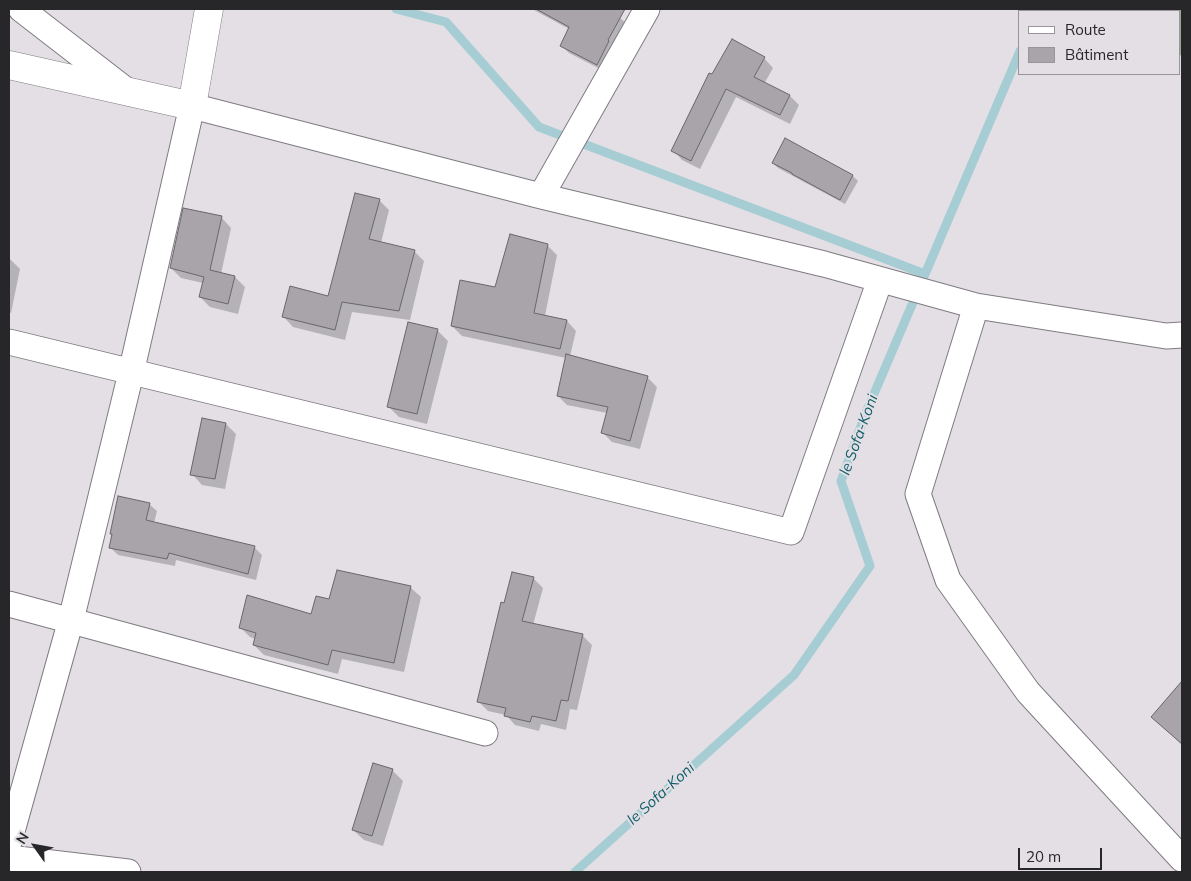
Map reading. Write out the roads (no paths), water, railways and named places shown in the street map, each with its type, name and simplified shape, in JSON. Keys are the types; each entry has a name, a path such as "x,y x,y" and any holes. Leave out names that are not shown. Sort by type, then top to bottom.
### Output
{"street":[{"path":"21,9 127,91"},
{"path":"9,842 71,620 131,373 192,106 209,9"},
{"path":"541,196 647,9"},
{"path":"9,65 192,106 541,196 814,262 976,306 1166,336 1182,335"},
{"path":"9,342 791,532 880,280"},
{"path":"976,306 918,494 948,580 1028,692 1182,859"},
{"path":"9,604 485,734"},
{"path":"9,858 128,872"}],"waterway":[{"path":"396,9 446,22 539,127 925,274"},
{"name":"le Sofa-Koni","path":"575,872 794,675 870,566 841,481 865,415 1018,56"}]}
